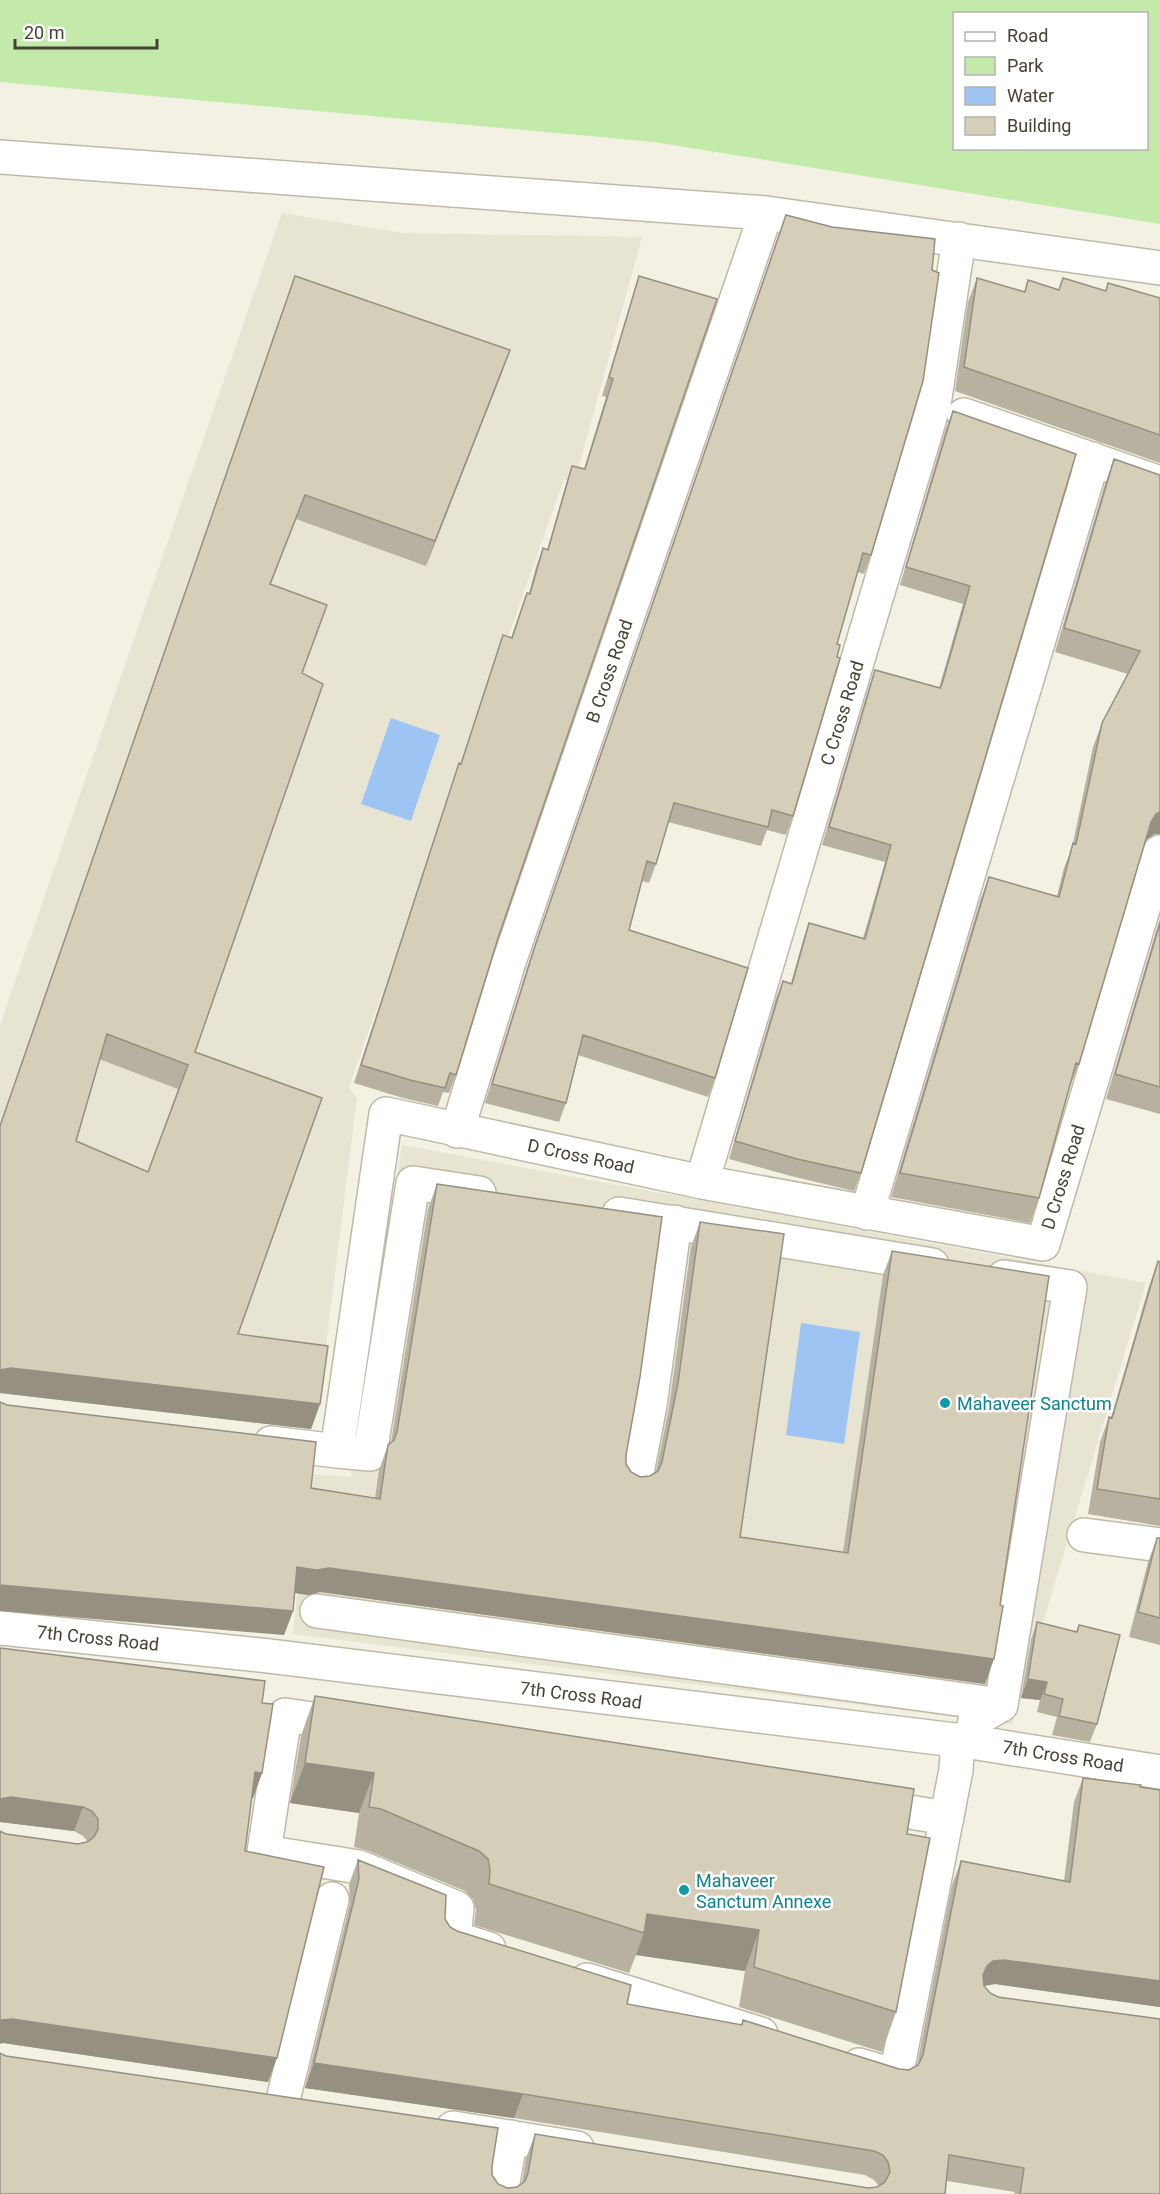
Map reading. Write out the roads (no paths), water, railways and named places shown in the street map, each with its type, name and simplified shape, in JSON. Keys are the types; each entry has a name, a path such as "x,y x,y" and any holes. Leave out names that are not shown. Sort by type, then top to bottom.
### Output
{"street":[{"path":"0,157 766,213 1160,268"},
{"name":"B Cross Road","path":"457,1131 509,962 766,213"},
{"name":"C Cross Road","path":"702,1182 934,404 959,239"},
{"path":"934,404 1160,483"},
{"path":"867,1212 1093,459"},
{"name":"D Cross Road","path":"337,1451 386,1114 702,1182 1043,1244 1160,852"},
{"path":"244,1440 370,1454 413,1183 504,1197"},
{"path":"596,1210 1070,1287 1001,1705"},
{"path":"635,1483 650,1405 675,1222"},
{"path":"1084,1535 1160,1545"},
{"path":"317,1611 1001,1705"},
{"name":"7th Cross Road","path":"0,1628 269,1656 965,1741 1160,1772"},
{"path":"828,2055 896,2076 956,1770 965,1741 975,1720 1001,1705"},
{"path":"379,1730 285,1715 264,1852 359,1867 457,1908 454,1938 522,1959"},
{"path":"840,1802 947,1818"},
{"path":"282,2104 332,1899"},
{"path":"556,1970 794,2044"},
{"path":"247,2098 317,2109"},
{"path":"419,2123 604,2152"},
{"path":"501,2194 511,2137"}],"water":[{"path":"391,718 440,735 411,821 361,804"},
{"path":"801,1323 860,1332 844,1444 786,1435"}],"place":[{"name":"Mahaveer Sanctum","path":"945,1403"},
{"name":"Mahaveer Sanctum Annexe","path":"684,1890"}]}
